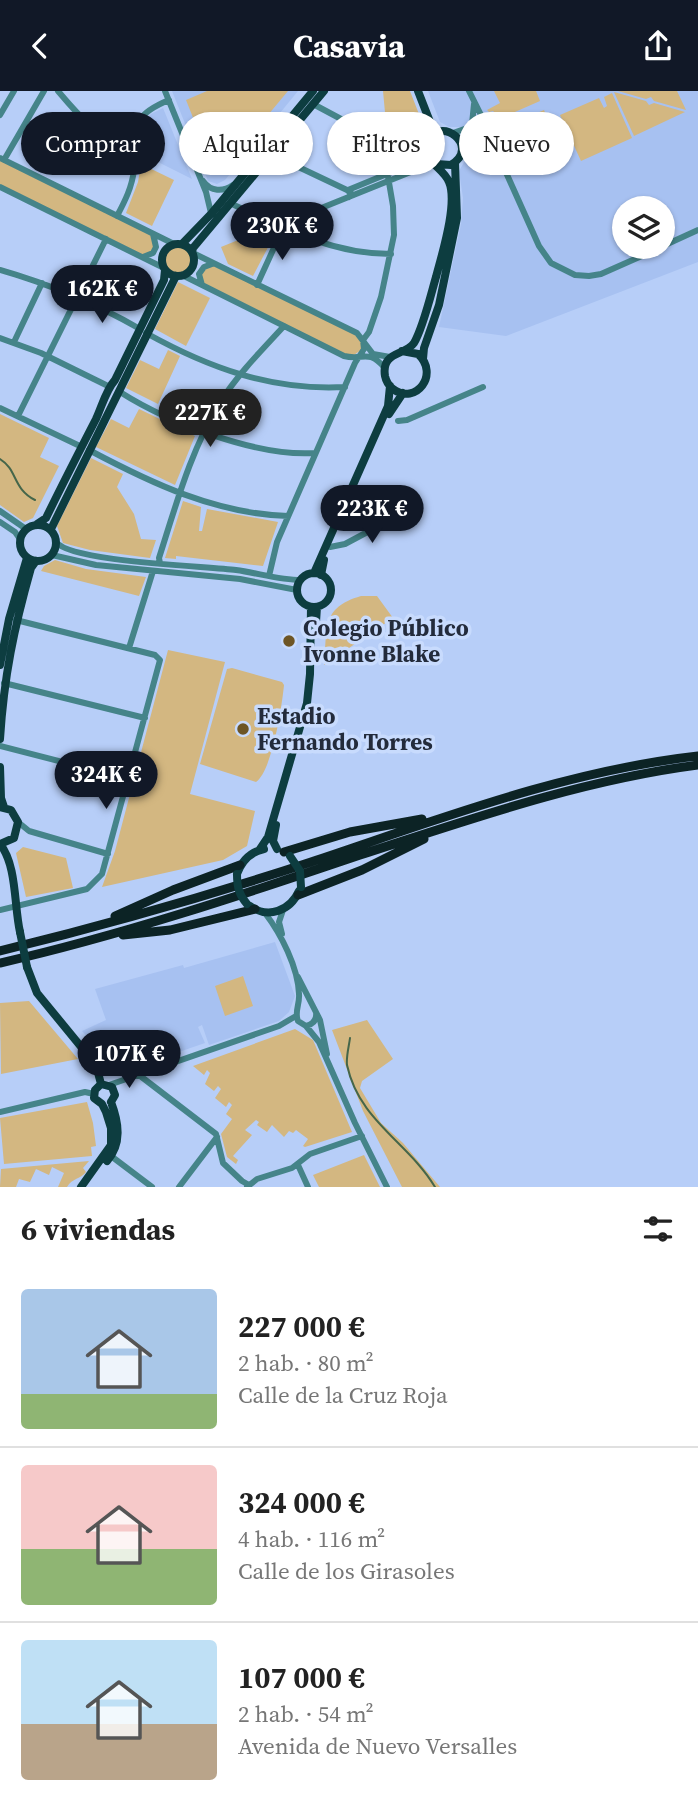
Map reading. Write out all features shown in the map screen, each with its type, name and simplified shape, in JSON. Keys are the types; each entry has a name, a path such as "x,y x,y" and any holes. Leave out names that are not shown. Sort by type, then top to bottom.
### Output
{"highway":[{"path":"284,852 360,829 441,816 624,768 698,756"},
{"path":"0,963 233,897 444,827 582,788 698,765"},
{"path":"0,951 213,893 407,830 441,816"},
{"path":"299,891 362,870 444,827"},
{"path":"93,926 173,890 239,870"},
{"path":"97,937 170,930 251,907"}],"main road":[{"path":"37,524 51,529 57,542 52,555 46,560 32,560 21,551 20,539 26,529 46,518 85,448 143,331 164,280 164,252 178,244 211,214 313,91"},
{"path":"306,112 324,91"},
{"path":"418,91 426,112"},
{"path":"424,91 432,112"},
{"path":"445,132 453,134 459,141"},
{"path":"445,166 455,163 459,158"},
{"path":"424,359 424,348 439,305 457,218 455,163"},
{"path":"192,253 253,175"},
{"path":"317,574 388,405 390,387 384,375 385,368 390,357 414,342 429,302 449,218 451,185 443,175"},
{"path":"143,331 179,275 192,268 192,253 178,244"},
{"path":"165,269 179,275"},
{"path":"390,387 403,393 414,392 426,381 427,366 424,359 418,353 402,351"},
{"path":"314,607 301,600 297,590 300,580 317,574 322,566 392,408 403,393"},
{"path":"51,529 85,448"},
{"path":"0,664 8,619 32,560"},
{"path":"314,607 328,599 331,592 331,585 317,574"},
{"path":"314,607 315,684 312,704 273,841 300,871 299,891 293,902 283,910 265,912 251,907 241,896 237,884 239,870 268,837 307,703 314,607"},
{"path":"0,739 8,619"},
{"path":"0,767 2,807 11,810 18,822 7,857"},
{"path":"10,841 0,844 7,857 18,906 19,932 27,967 37,993 96,1065 110,1100 118,1138 117,1149 88,1187"},
{"path":"260,849 284,852"},
{"path":"105,1084 94,1094 96,1101 110,1100"},
{"path":"81,1187 111,1145 110,1100"}],"street":[{"path":"0,115 14,91"},
{"path":"44,91 2,159 178,244"},
{"path":"58,91 75,112"},
{"path":"165,91 179,125"},
{"path":"469,91 479,112"},
{"path":"147,112 157,104 169,100"},
{"path":"269,576 277,543 288,516 364,349 363,340 369,332 382,297 391,254 394,221 386,143 313,104"},
{"path":"473,112 474,104"},
{"path":"453,134 459,131"},
{"path":"117,216 130,191 132,175"},
{"path":"199,175 205,185 212,189 226,189 235,184"},
{"path":"199,175 211,214"},
{"path":"311,175 348,194"},
{"path":"388,178 394,175"},
{"path":"257,285 284,228 294,219 398,175"},
{"path":"506,175 539,246 551,263 565,272 589,276 601,274 634,259"},
{"path":"0,187 165,269"},
{"path":"230,202 319,244 391,254"},
{"path":"675,241 698,230"},
{"path":"143,257 153,253 156,247 153,234"},
{"path":"18,416 106,239"},
{"path":"192,253 357,333 373,354 390,357"},
{"path":"202,285 199,278 202,269 214,264"},
{"path":"0,270 77,297 202,362 239,375 282,385 345,387"},
{"path":"179,275 344,356 372,357 385,368"},
{"path":"14,342 42,283"},
{"path":"160,563 159,558 191,461 204,432 239,375 284,326"},
{"path":"0,338 47,357 204,432 256,447 315,453"},
{"path":"398,421 407,420 483,387"},
{"path":"0,408 180,494 243,511 288,516"},
{"path":"0,511 26,529"},
{"path":"330,547 345,544 402,513"},
{"path":"0,522 20,539"},
{"path":"57,542 65,550 75,552 300,580"},
{"path":"52,555 96,565 240,579 297,590"},
{"path":"129,648 153,571"},
{"path":"0,910 87,889 102,874 130,779 160,660 155,655 8,619"},
{"path":"4,683 145,718"},
{"path":"0,746 130,779"},
{"path":"18,822 29,831 108,854"},
{"path":"16,834 29,831"},
{"path":"283,910 279,922 283,943"},
{"path":"265,912 314,1009 324,1033 331,1066"},
{"path":"295,972 300,1024 306,1025 315,1021 314,1009"},
{"path":"105,1084 125,1080 279,1025 304,1005 314,1009"},
{"path":"306,1025 319,1042 387,1187"},
{"path":"139,1075 216,1134 223,1163 248,1186 257,1179 298,1165 310,1154 362,1136"},
{"path":"110,1100 125,1080"},
{"path":"0,1112 85,1093 94,1094"},
{"path":"178,1187 217,1137"},
{"path":"111,1156 152,1187"},
{"path":"298,1165 309,1187"}],"shaded area":[{"path":"172,91 298,91 281,112 180,112"},
{"path":"207,91 288,91 270,112 191,112 186,100"},
{"path":"383,91 410,91 418,112 385,112"},
{"path":"428,91 698,91 698,262 506,336 439,327 461,224 463,198 460,175 574,175 574,112 459,112 459,127 445,125 445,112 436,112"},
{"path":"494,91 536,91 540,101 515,112 487,110 500,103"},
{"path":"618,91 677,91 686,110 654,101 651,97 646,99"},
{"path":"614,92 646,101 649,105 654,103 685,112 634,136"},
{"path":"612,93 632,138 581,161 574,146 574,112 567,112 599,98 604,108 607,106 604,97"},
{"path":"165,113 179,147 179,172 165,166"},
{"path":"0,160 21,170 21,175 30,175 151,235 155,246 149,254 141,254 0,185"},
{"path":"139,175 164,175 174,180 152,226 126,213"},
{"path":"206,175 229,175 217,184 208,181"},
{"path":"268,228 276,232 253,276 228,264 221,247"},
{"path":"178,244 189,249 194,260 189,271 178,276 167,271 162,260 167,249"},
{"path":"209,266 215,266 354,334 361,340 361,350 354,355 346,355 205,286 201,274"},
{"path":"178,282 210,298 186,346 155,329"},
{"path":"168,350 180,356 158,404 126,388 140,360 159,369"},
{"path":"139,409 195,436 175,485 96,447 111,419 129,428"},
{"path":"0,414 49,438 40,457 59,466 33,518 24,522 0,505"},
{"path":"91,458 123,474 117,487 134,514 141,539 156,540 150,558 90,550 63,543 57,526"},
{"path":"183,501 201,507 199,531 202,531 207,509 278,522 263,566 176,556 176,559 165,558"},
{"path":"55,560 86,569 146,577 139,596 41,571"},
{"path":"361,596 377,596 393,618 324,665 327,631 332,614 338,607"},
{"path":"168,650 225,662 190,794 255,811 247,846 223,860 102,887 115,851"},
{"name":"Estadio Fernando Torres","path":"232,668 282,682 284,685 271,752 262,776 256,782 200,764 227,669"},
{"path":"23,847 66,858 73,888 26,897 16,853"},
{"path":"275,942 295,996 289,1012 279,1021 209,1045 202,1025 198,1027 205,1043 138,1066 131,1047 105,1056 82,1031 106,1020 95,989 183,965 184,968"},
{"path":"243,976 253,1006 225,1016 215,986"},
{"path":"29,1001 78,1059 1,1074 0,1003"},
{"path":"367,1020 393,1059 362,1081 360,1088 381,1123 403,1143 440,1187 402,1187 363,1111 332,1030"},
{"path":"295,1029 313,1040 352,1132 305,1147 303,1146 308,1139 296,1130 293,1133 289,1131 284,1137 272,1125 267,1132 257,1125 259,1122 256,1120 245,1130 252,1135 233,1156 238,1160 236,1164 227,1157 221,1134 232,1119 226,1114 232,1105 229,1102 226,1107 215,1098 221,1089 218,1086 214,1091 205,1084 210,1073 207,1070 204,1075 193,1066"},
{"path":"87,1102 96,1146 91,1147 92,1156 4,1164 0,1118"},
{"path":"364,1155 380,1187 319,1187 313,1175"},
{"path":"89,1161 83,1168 86,1172 67,1187 58,1187 64,1173 52,1167 49,1175 36,1169 30,1182 19,1179 16,1187 0,1187 1,1169"}],"waterway":[{"path":"0,459 10,468 22,490 35,500"},
{"path":"350,1038 347,1065 362,1101 435,1187"}],"place":[{"name":"Colegio Público Ivonne Blake","path":"289,641"},
{"name":"Estadio Fernando Torres","path":"243,729"}]}
